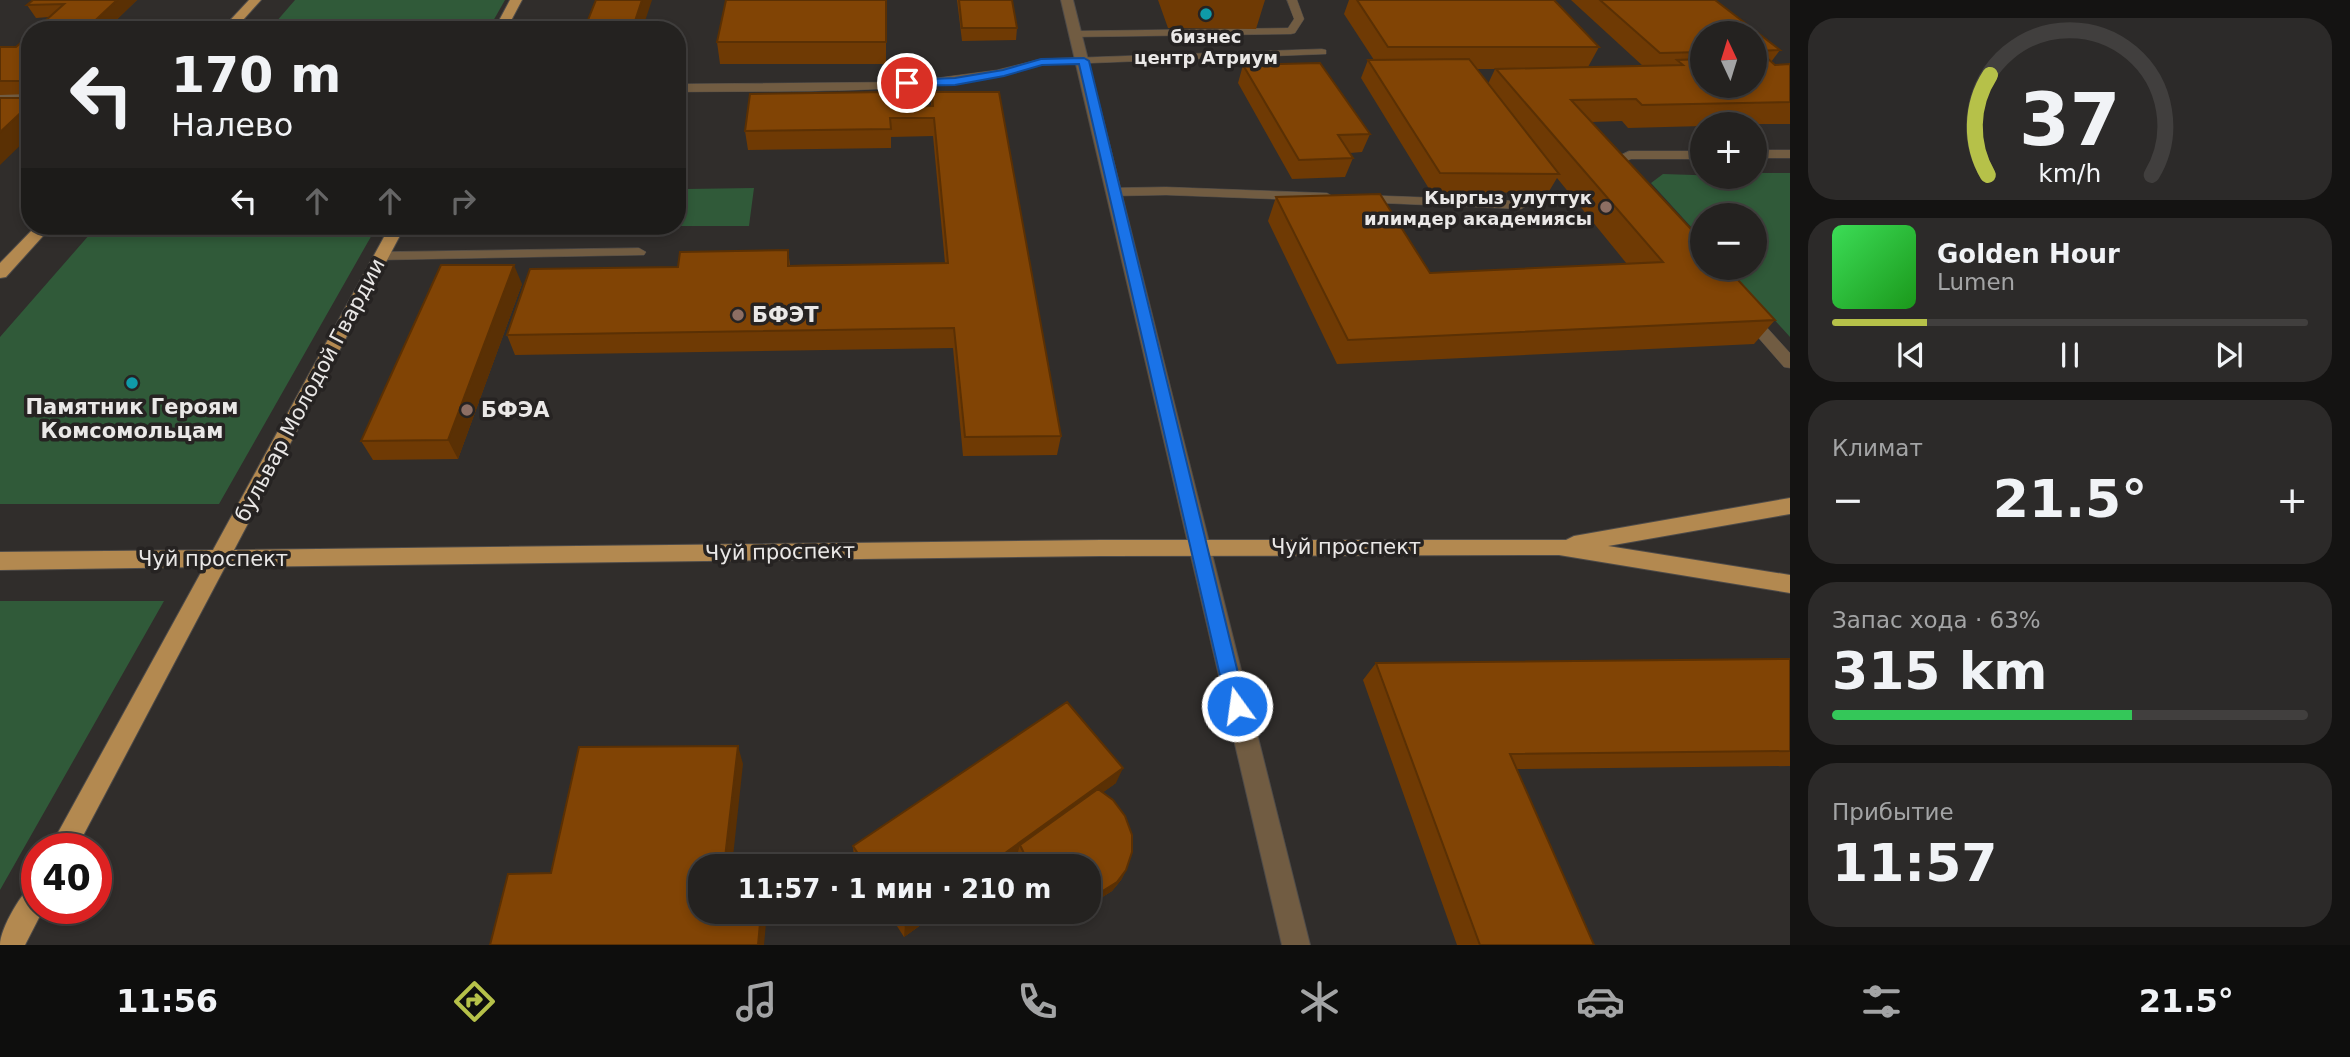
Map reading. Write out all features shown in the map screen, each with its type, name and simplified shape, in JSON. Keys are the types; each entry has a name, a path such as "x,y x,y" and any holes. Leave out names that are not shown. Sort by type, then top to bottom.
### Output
{"main road":[{"path":"235,21 255,0"},
{"path":"505,21 516,0"},
{"path":"0,273 36,235"},
{"name":"бульвар Молодой Гвардии","path":"71,833 272,466 392,235"},
{"name":"Чуй проспект","path":"1559,547 1790,506"},
{"name":"Чуй проспект","path":"0,561 1199,548 1559,547 1790,584"},
{"path":"10,945 21,924"}],"street":[{"path":"1067,0 1084,61 1296,945"}],"lane":[{"path":"1075,34 1291,31 1299,19 1292,0"},
{"path":"686,88 955,81 1004,73 1041,62 1322,52"},
{"path":"0,97 21,97"},
{"path":"1767,154 1790,154"},
{"path":"1629,181 1619,169 1617,160 1629,155 1690,155"},
{"path":"1114,192 1166,191 1521,205"},
{"path":"381,256 639,252"},
{"path":"1739,306 1790,363"}],"green space":[{"path":"295,0 505,0 493,21 277,21"},
{"path":"1767,173 1790,173 1790,337 1738,280 1767,280 1767,203 1690,203 1690,226 1651,183 1663,174 1690,175 1690,189 1767,189"},
{"path":"754,188 749,226 686,226 686,189"},
{"path":"89,235 372,235 219,504 0,504 0,337"},
{"path":"0,601 164,601 32,833 21,833 21,853 0,890"}],"building":[{"path":"33,0 117,0 95,21 45,21 64,4 27,5"},
{"path":"596,0 642,0 635,21 588,21"},
{"path":"726,0 886,0 886,42 717,42"},
{"path":"959,0 1012,0 1017,28 962,28"},
{"path":"1357,0 1554,0 1599,47 1388,47"},
{"path":"1600,0 1715,0 1742,21 1690,21 1690,52 1660,53"},
{"path":"1768,41 1780,50 1768,50"},
{"path":"21,43 21,81 0,81 0,47 16,47"},
{"path":"1469,59 1559,174 1440,173 1368,60"},
{"path":"1768,59 1775,65 1790,64 1790,102 1642,105 1636,99 1571,100 1690,228 1690,280 1738,280 1775,320 1348,340 1276,197 1380,194 1430,273 1663,262 1496,69 1683,65 1677,60 1690,60 1690,98 1768,98"},
{"path":"1320,63 1370,134 1338,135 1353,158 1299,160 1243,65"},
{"path":"889,92 890,107 933,106 932,92 999,92 1061,436 965,437 954,328 507,335 530,269 678,267 680,252 788,250 788,266 948,263 934,118 890,118 891,129 745,131 750,94"},
{"path":"0,98 21,98 21,112 0,132"},
{"path":"441,265 514,265 448,440 361,441"},
{"path":"1790,659 1790,751 1510,754 1594,945 1480,945 1376,663"},
{"path":"1067,702 1123,768 1004,854 858,854 853,846"},
{"path":"738,746 725,854 688,854 688,924 760,924 758,945 490,945 508,874 551,873 579,747"},
{"path":"1098,789 1113,800 1125,816 1132,835 1132,852 1126,870 1117,882 1101,892 1101,854 1024,854 1020,845"}],"place":[{"name":"бизнес центр Атриум","path":"1206,14"},
{"name":"Кыргыз улуттук илимдер академиясы","path":"1606,207"},
{"name":"БФЭТ","path":"738,315"},
{"name":"Памятник Героям Комсомольцам","path":"132,383"},
{"name":"БФЭА","path":"467,410"}],"route":[{"path":"907,83 955,81 1004,73 1041,62 1084,61 1237,706"}]}
